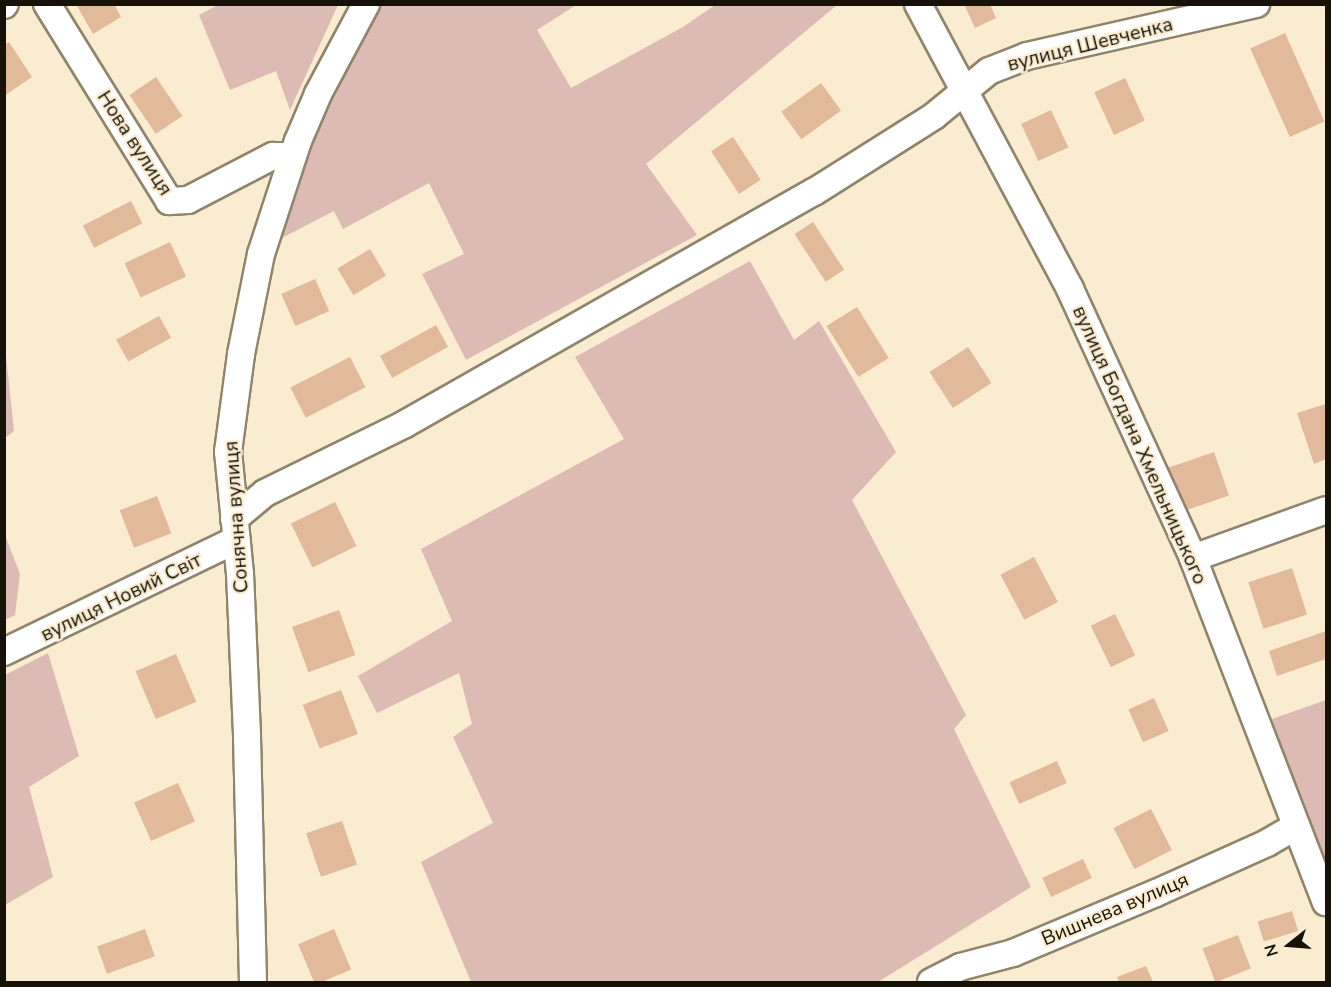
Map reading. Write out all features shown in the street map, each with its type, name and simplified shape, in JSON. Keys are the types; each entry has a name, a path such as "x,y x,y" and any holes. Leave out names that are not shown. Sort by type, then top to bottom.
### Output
{"street":[{"name":"Нова вулиця","path":"47,4 169,201 188,200 273,156 293,156"},
{"name":"Сонячна вулиця","path":"253,982 247,734 235,529 228,452 241,354 261,254 293,156 318,94 366,4"},
{"name":"вулиця Богдана Хмельницького","path":"918,4 1070,289 1193,558 1326,902"},
{"name":"вулиця Шевченка","path":"235,529 265,493 405,424 814,192 934,116 964,88 989,71 1027,56 1256,4"},
{"path":"1193,558 1326,510"},
{"name":"вулиця Новий Світ","path":"4,652 235,529"},
{"name":"Вишнева вулиця","path":"931,982 960,967 1013,953 1156,893 1267,843 1296,826"}],"shaded area":[{"path":"218,5 338,5 290,110 276,71 230,90 199,15"},
{"path":"381,5 576,5 537,30 571,88 683,27 715,5 837,5 646,164 697,235 466,360 422,274 464,254 429,183 343,229 334,211 276,241 304,147 339,74"},
{"path":"750,261 794,340 819,321 896,452 852,500 966,715 954,729 1031,887 878,982 471,982 421,862 493,823 453,737 472,724 459,673 377,713 358,676 452,621 421,549 624,439 575,357"},
{"path":"5,347 14,431 4,438"},
{"path":"5,535 20,574 15,615 5,620"},
{"path":"48,653 79,756 29,787 53,877 5,905 5,675"},
{"path":"1326,700 1326,873 1272,719"}],"building":[{"path":"76,4 114,4 121,17 93,34"},
{"path":"964,4 990,4 996,18 975,28"},
{"path":"1285,33 1324,122 1290,137 1250,48"},
{"path":"9,42 32,77 4,96 4,45"},
{"path":"156,77 182,116 156,134 129,95"},
{"path":"1125,78 1145,121 1114,135 1094,92"},
{"path":"821,83 841,111 801,139 781,112"},
{"path":"1051,110 1068,147 1038,161 1021,124"},
{"path":"733,137 761,180 739,194 711,151"},
{"path":"131,201 142,223 94,248 83,226"},
{"path":"813,222 844,270 826,282 795,234"},
{"path":"170,242 186,276 141,298 125,263"},
{"path":"370,249 386,276 353,295 337,269"},
{"path":"315,279 329,311 295,326 281,294"},
{"path":"857,307 889,358 858,377 826,326"},
{"path":"159,316 171,338 128,362 116,340"},
{"path":"436,325 448,347 392,378 380,356"},
{"path":"968,347 991,383 953,408 929,372"},
{"path":"350,357 365,387 306,418 290,387"},
{"path":"1326,404 1326,459 1314,464 1297,413"},
{"path":"1214,452 1229,495 1182,512 1167,468"},
{"path":"157,496 171,533 134,548 120,510"},
{"path":"335,502 356,546 312,568 291,523"},
{"path":"1034,557 1058,602 1024,620 1000,575"},
{"path":"1292,568 1307,615 1263,629 1248,582"},
{"path":"339,610 355,655 308,672 292,627"},
{"path":"1115,614 1135,655 1111,667 1091,626"},
{"path":"1326,631 1326,659 1277,676 1269,651"},
{"path":"176,654 196,702 156,719 135,671"},
{"path":"341,690 358,734 320,749 303,705"},
{"path":"1154,698 1169,731 1143,742 1128,709"},
{"path":"1057,761 1067,783 1019,804 1009,782"},
{"path":"178,783 195,821 151,841 134,803"},
{"path":"1151,809 1172,850 1134,869 1114,828"},
{"path":"342,821 357,864 321,877 306,833"},
{"path":"1083,859 1092,878 1051,897 1042,878"},
{"path":"1292,911 1298,931 1264,942 1258,922"},
{"path":"145,929 155,956 107,974 97,946"},
{"path":"334,929 351,970 322,982 314,982 298,944"},
{"path":"1238,935 1251,969 1215,982 1203,949"},
{"path":"1146,966 1153,982 1119,982 1117,977"}]}
